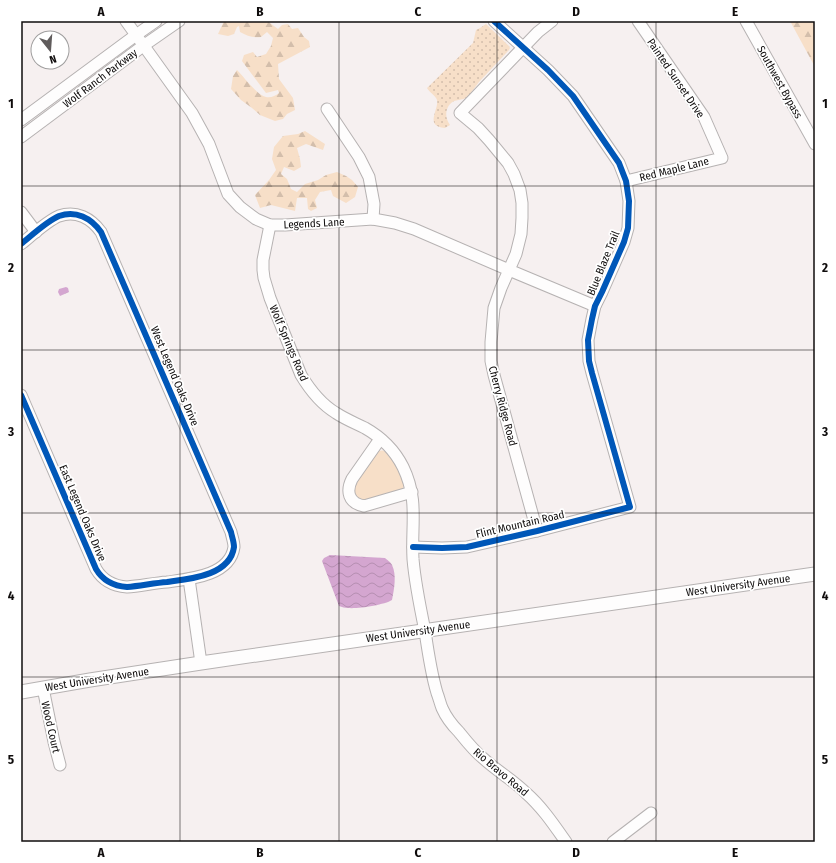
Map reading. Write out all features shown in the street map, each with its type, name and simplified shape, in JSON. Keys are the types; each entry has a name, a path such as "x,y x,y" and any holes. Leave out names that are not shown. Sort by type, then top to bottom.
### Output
{"main road":[{"name":"West University Avenue","path":"21,692 201,663 815,574"}],"street":[{"name":"Legends Lane","path":"126,21 183,100 199,125 228,194 240,208 256,219 270,225 298,225 373,219 395,223 414,229 595,306"},
{"name":"Wolf Ranch Parkway","path":"21,120 156,21"},
{"name":"Wolf Ranch Parkway","path":"21,137 179,21"},
{"name":"Blue Blaze Trail","path":"494,21 548,70 573,96 619,163 626,181 629,201 628,228 624,242 595,306 588,340 589,361 630,507"},
{"path":"523,48 538,32 552,21"},
{"name":"Painted Sunset Drive","path":"638,21 704,117 722,158"},
{"name":"Southwest Bypass","path":"746,21 815,144"},
{"name":"Cherry Ridge Road","path":"523,48 460,113 478,128 497,149 514,174 520,190 522,203 521,234 516,254 494,308 491,360 537,531"},
{"path":"327,109 359,157 370,177 374,204 373,219"},
{"name":"Red Maple Lane","path":"626,181 722,158"},
{"path":"21,212 36,232 21,244"},
{"name":"West Legend Oaks Drive","path":"36,232 51,220 59,216 75,214 90,220 102,233 233,539 234,546 232,553 224,566 212,572 189,579"},
{"name":"Wolf Springs Road","path":"270,225 263,260 264,278 270,298 301,375 322,403 335,413 366,429 380,439 399,461 408,478 412,492 414,512 414,573 425,630"},
{"name":"East Legend Oaks Drive","path":"21,395 96,568 104,578 114,585 127,587 189,579"},
{"path":"380,439 352,479 349,485 349,496 358,504 364,506 412,492"},
{"name":"Flint Mountain Road","path":"413,547 467,547 630,507"},
{"path":"189,579 201,663"},
{"name":"Rio Bravo Road","path":"425,630 434,682 441,707 451,723 469,745 527,794 548,817 566,842"},
{"name":"Wood Court","path":"43,688 60,765"},
{"path":"613,842 651,813"}],"green space":[{"path":"224,21 267,21 278,29 282,25 288,24 292,29 298,28 304,37 309,41 310,47 278,64 279,79 293,98 295,110 287,114 283,119 275,121 260,115 241,100 231,89 233,76 237,70 262,96 271,97 279,93 278,90 266,93 242,61 244,55 253,52 257,57 266,54 271,46 273,38 267,32 261,37 248,36 240,32 239,26 234,34 228,36 218,34"},
{"path":"790,21 815,21 815,67"},
{"path":"486,24 510,48 467,97 450,104 446,114 450,125 445,128 439,127 434,121 437,100 427,88 473,43 476,30"},
{"path":"305,131 325,144 323,150 306,144 297,148 301,167 294,171 284,167 281,174 287,179 291,189 297,192 305,184 337,172 352,180 358,187 355,197 346,203 333,196 331,190 320,192 315,200 317,208 311,211 308,209 307,198 297,198 295,211 271,205 260,208 255,195 276,170 272,159 274,147 283,136 298,134"},
{"path":"378,451 384,451 387,453 394,462 403,478 404,486 400,491 367,501 360,500 354,494 355,484"}],"water":[{"path":"66,287 68,288 69,292 60,296 58,292 59,289"},
{"path":"330,555 385,558 390,562 394,569 395,582 392,600 383,604 364,607 347,608 339,606 322,561"}],"cycle path":[{"path":"413,547 467,547 630,507 592,373 589,361 588,340 595,306 624,242 628,228 629,201 626,181 619,163 573,96 548,70 494,21"},
{"path":"21,244 49,221 65,214 83,216 93,223 101,232 231,532 234,547 231,557 217,570 197,577 176,581 127,587 113,584 105,580 96,569 21,395"}]}
